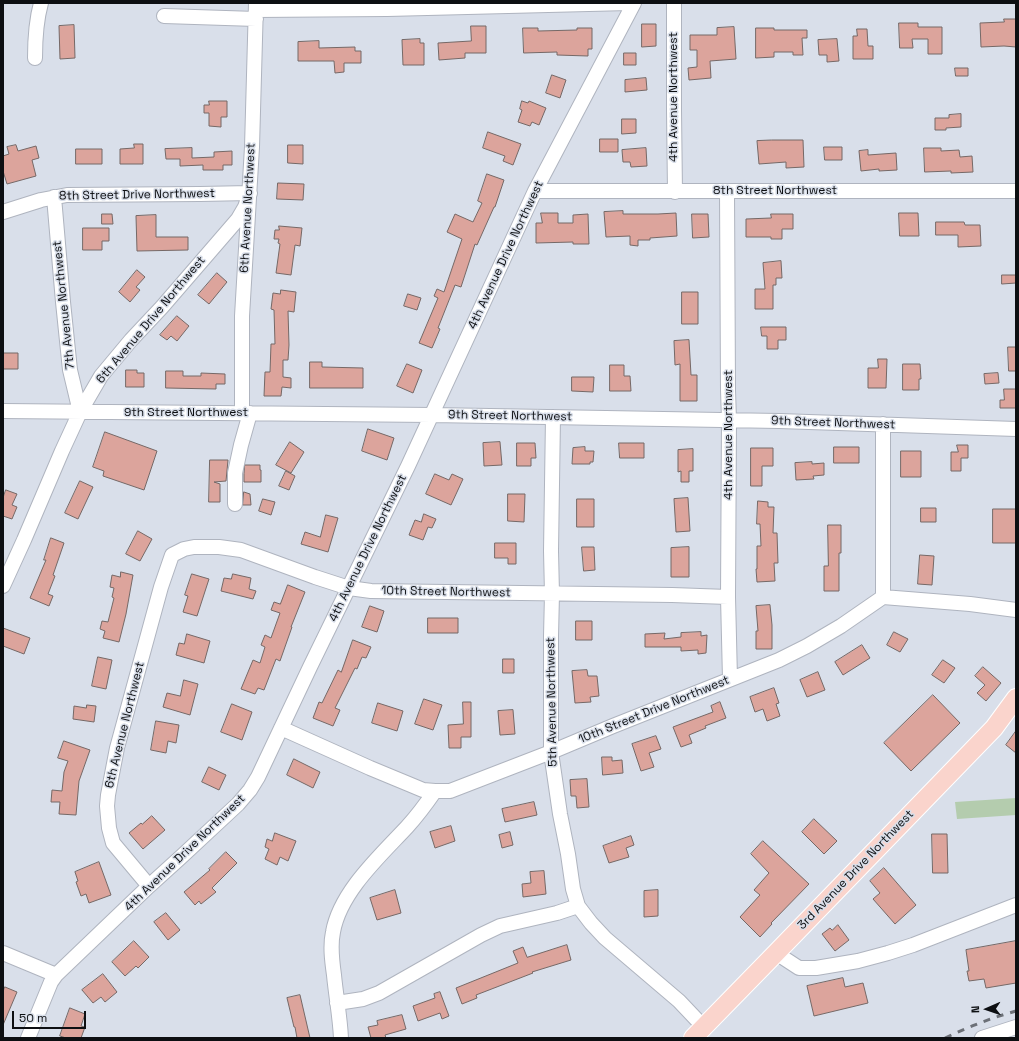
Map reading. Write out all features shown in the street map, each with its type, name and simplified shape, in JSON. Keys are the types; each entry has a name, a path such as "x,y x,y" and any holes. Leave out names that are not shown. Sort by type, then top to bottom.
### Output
{"main road":[{"name":"3rd Avenue Drive Northwest","path":"698,1032 994,728 1016,698"}],"street":[{"path":"35,58 36,36 41,3"},
{"path":"164,16 256,10 371,6 629,3"},
{"name":"4th Avenue Drive Northwest","path":"28,1038 51,982 56,974 238,804 250,790 258,777 408,466 535,191 634,3"},
{"name":"4th Avenue Northwest","path":"674,3 675,192"},
{"name":"6th Avenue Northwest","path":"235,504 235,473 246,413 242,316 250,193 256,10"},
{"name":"8th Street Northwest","path":"535,191 1016,191"},
{"name":"4th Avenue Northwest","path":"727,191 728,390 730,420 728,597 730,679"},
{"name":"8th Street Drive Northwest","path":"3,212 54,197 67,195 250,193"},
{"name":"6th Avenue Drive Northwest","path":"3,586 80,412 101,376 238,219 245,207 250,193"},
{"name":"7th Avenue Northwest","path":"54,197 70,370 80,412"},
{"name":"9th Street Northwest","path":"3,411 188,414 246,413 432,415 730,420 883,424 1016,430"},
{"name":"5th Avenue Northwest","path":"553,417 551,752 573,889 578,906 591,924 605,938 679,1001 698,1032"},
{"path":"883,424 883,597 970,604 1016,610"},
{"name":"10th Street Northwest","path":"172,555 194,547 219,547 241,550 349,588 371,591 728,597"},
{"name":"6th Avenue Northwest","path":"149,886 114,843 109,828 107,806 117,748 161,587 172,555"},
{"name":"10th Street Drive Northwest","path":"281,728 423,790 450,791 779,660 808,646 841,626 883,597"},
{"path":"341,1038 332,963 333,933 344,903 353,889 425,806 435,791"},
{"path":"776,953 799,968 816,968 858,960 912,946 1016,905"},
{"path":"337,1003 363,999 379,993 481,935 500,926 578,906"},
{"path":"3,953 56,974"},
{"path":"982,1038 1016,1027"}],"green space":[{"path":"1016,798 1016,815 957,819 955,802"}],"building":[{"path":"1004,19 1016,19 1016,47 981,47 980,23 1004,22"},
{"path":"899,23 918,23 918,27 942,27 942,54 928,54 928,39 912,39 913,48 900,48"},
{"path":"642,24 656,24 656,46 642,47"},
{"path":"74,25 75,58 60,59 59,26"},
{"path":"471,26 486,26 486,53 465,53 465,58 439,60 438,43 471,41"},
{"path":"734,27 736,59 710,61 711,78 689,80 688,68 697,67 697,50 690,50 690,35 717,35 717,28"},
{"path":"523,28 538,28 538,31 592,28 592,49 588,49 588,56 557,55 557,52 524,53"},
{"path":"756,28 774,28 774,30 807,30 807,38 802,38 803,55 793,55 793,52 774,52 774,57 756,58"},
{"path":"857,29 867,29 868,46 873,46 873,59 853,59 853,36 857,36"},
{"path":"420,39 420,43 424,43 424,65 403,65 402,40"},
{"path":"837,39 839,61 827,62 827,55 819,55 818,40"},
{"path":"319,41 319,48 355,47 355,51 361,51 361,63 344,63 344,72 335,73 334,61 298,61 298,42"},
{"path":"624,53 636,53 636,65 624,65"},
{"path":"955,68 968,68 968,76 956,76"},
{"path":"552,75 566,80 560,98 546,93"},
{"path":"646,78 647,90 625,92 625,80"},
{"path":"209,101 227,101 227,117 221,117 221,127 209,126 209,113 204,113 204,105 209,105"},
{"path":"522,101 528,103 529,101 546,108 539,125 532,122 530,126 518,122 522,110 520,109"},
{"path":"961,114 961,127 946,128 946,130 935,130 935,118 949,118 949,115"},
{"path":"622,119 636,119 636,133 622,134"},
{"path":"488,132 521,144 513,165 503,161 505,156 483,148"},
{"path":"600,139 618,139 618,152 600,152"},
{"path":"803,140 804,167 786,168 786,162 759,164 757,141"},
{"path":"134,144 143,144 143,164 120,164 120,149 134,148"},
{"path":"16,145 18,151 36,146 39,158 32,160 36,176 7,184 3,171 3,156 9,154 7,147"},
{"path":"288,145 303,145 303,164 288,163"},
{"path":"824,147 842,147 842,160 825,160"},
{"path":"192,148 192,158 214,157 214,152 232,151 232,165 223,165 223,170 203,170 203,165 180,166 180,159 166,159 165,149"},
{"path":"646,148 647,166 631,167 630,162 623,162 622,150"},
{"path":"924,148 941,148 941,151 959,150 960,157 972,156 973,172 925,172"},
{"path":"76,149 102,149 102,164 76,164"},
{"path":"868,150 868,155 896,153 897,170 879,171 879,169 861,171 859,151"},
{"path":"487,174 504,180 495,207 477,245 475,244 461,287 455,285 438,328 440,329 432,348 419,343 438,298 434,296 437,289 444,292 462,239 447,232 455,214 473,222 482,203 478,201"},
{"path":"278,183 304,184 303,200 277,199"},
{"path":"623,211 623,214 676,213 677,236 650,238 650,240 638,240 638,246 630,245 630,236 606,237 604,212"},
{"path":"541,213 558,213 558,223 573,223 573,215 588,214 589,244 573,244 573,242 536,243 536,223 542,223"},
{"path":"899,213 918,213 919,236 900,236"},
{"path":"102,214 112,214 113,224 102,224"},
{"path":"692,214 708,214 709,237 693,238"},
{"path":"771,214 793,214 793,229 782,229 782,239 771,239 771,237 746,237 746,219 771,218"},
{"path":"156,215 156,237 188,237 188,250 137,251 136,216"},
{"path":"936,222 964,222 965,225 980,225 981,246 958,247 958,235 936,235"},
{"path":"279,226 302,228 300,246 295,245 291,275 276,273 280,244 278,243 279,239 274,239 275,230 279,230"},
{"path":"83,228 109,228 109,241 102,241 102,250 83,250"},
{"path":"781,261 782,278 776,278 776,285 773,285 773,309 755,309 755,289 765,289 763,263"},
{"path":"137,270 145,277 136,287 140,290 130,302 119,292"},
{"path":"217,273 227,282 209,304 198,295"},
{"path":"1002,275 1016,275 1016,283 1002,284"},
{"path":"281,290 296,292 294,312 288,311 288,360 283,360 283,377 291,378 291,388 282,387 281,396 264,396 265,372 270,372 271,344 275,344 274,310 271,309 273,293 280,294"},
{"path":"682,292 698,292 698,324 682,324"},
{"path":"408,294 421,298 417,310 404,306"},
{"path":"177,316 189,326 177,341 171,336 167,340 160,335"},
{"path":"761,327 786,327 786,340 778,340 778,349 767,349 767,336 762,336"},
{"path":"689,340 691,375 697,375 697,401 680,401 680,364 675,365 674,341"},
{"path":"1008,347 1016,347 1016,371 1009,371"},
{"path":"3,353 18,353 18,369 3,369"},
{"path":"878,359 887,359 886,388 868,388 868,368 878,368"},
{"path":"310,362 322,362 322,367 363,368 363,388 310,388"},
{"path":"407,364 422,370 413,393 397,386"},
{"path":"903,364 920,364 921,379 919,379 919,390 903,390"},
{"path":"610,365 624,365 624,376 630,376 631,391 610,391"},
{"path":"126,370 137,370 137,373 144,373 144,387 126,387"},
{"path":"166,371 183,371 183,376 201,376 201,373 225,374 225,384 216,384 216,389 166,388"},
{"path":"998,373 999,383 985,384 984,374"},
{"path":"572,377 594,377 593,392 572,391"},
{"path":"1004,389 1016,389 1016,408 1000,408 1000,400 1004,400"},
{"path":"368,429 394,438 387,460 362,451"},
{"path":"105,432 157,451 144,490 103,476 104,471 93,467"},
{"path":"290,442 304,452 291,473 276,465"},
{"path":"500,442 502,465 484,466 483,443"},
{"path":"517,443 535,443 536,458 531,458 531,466 517,466"},
{"path":"619,443 644,443 644,458 620,458"},
{"path":"957,445 968,445 968,458 961,458 961,471 951,471 951,452 958,452"},
{"path":"585,447 585,451 594,451 593,462 590,462 590,464 572,464 573,448"},
{"path":"834,447 859,447 859,463 834,463"},
{"path":"751,448 773,448 773,466 762,466 762,486 751,486"},
{"path":"693,449 693,471 689,471 689,482 681,482 681,471 678,472 678,450"},
{"path":"901,451 921,451 921,477 901,477"},
{"path":"210,460 228,460 226,481 214,482 220,484 220,502 209,502"},
{"path":"812,462 812,464 824,463 824,475 813,476 814,479 796,480 795,463"},
{"path":"245,465 260,465 261,482 244,482"},
{"path":"286,471 295,476 289,490 279,486"},
{"path":"435,474 449,480 452,474 463,479 451,505 426,494"},
{"path":"80,481 93,487 78,519 65,513"},
{"path":"6,490 17,494 12,505 17,507 12,519 3,516 3,498"},
{"path":"244,492 250,494 251,505 243,505"},
{"path":"508,494 525,494 524,522 508,521"},
{"path":"688,498 690,531 676,532 674,499"},
{"path":"263,499 275,502 271,515 259,511"},
{"path":"577,499 594,499 594,527 577,527"},
{"path":"758,501 768,502 768,507 774,507 773,533 777,533 778,563 774,563 775,581 757,582 757,546 761,546 760,524 757,524"},
{"path":"921,508 936,508 936,522 921,522"},
{"path":"993,509 1016,509 1016,543 993,543"},
{"path":"424,514 436,519 432,528 428,527 423,540 409,535 415,520 421,522"},
{"path":"326,515 338,518 328,552 301,544 305,532 320,537"},
{"path":"828,525 841,525 839,591 824,591 824,566 828,566"},
{"path":"138,531 152,539 140,561 126,554"},
{"path":"51,538 64,543 53,575 55,576 48,594 53,596 49,606 30,598 46,560 44,560"},
{"path":"495,543 516,543 516,564 508,564 508,558 495,558"},
{"path":"582,547 594,547 595,570 584,571"},
{"path":"689,547 689,577 671,577 671,548"},
{"path":"920,555 934,556 932,585 918,584"},
{"path":"121,572 133,575 119,642 103,638 105,631 100,629 102,621 108,622 114,598 112,597 114,588 110,587 112,575 120,577"},
{"path":"192,574 209,579 197,616 183,612 188,596 185,595"},
{"path":"233,574 251,578 249,589 256,591 253,599 221,591 224,578 231,579"},
{"path":"288,585 305,592 291,627 280,661 276,659 264,690 258,688 255,694 241,689 253,660 260,663 265,647 261,645 265,635 271,638 280,613 271,610 274,602 280,604"},
{"path":"770,605 772,649 756,649 756,631 758,631 756,606"},
{"path":"370,606 384,611 377,632 362,627"},
{"path":"428,618 458,618 458,633 428,633"},
{"path":"576,621 592,621 592,640 576,640"},
{"path":"3,628 30,638 24,654 3,646"},
{"path":"701,632 701,636 707,635 706,653 698,654 698,650 681,651 681,647 645,647 645,634 665,633 664,639 681,637 681,633"},
{"path":"894,632 908,639 900,652 887,645"},
{"path":"187,634 210,641 204,663 176,655 179,643 184,644"},
{"path":"353,640 371,647 366,658 362,657 357,669 355,668 335,708 340,710 333,726 313,718 319,702 322,703 338,670 341,672"},
{"path":"862,645 870,658 843,675 835,662"},
{"path":"98,657 112,660 106,689 92,686"},
{"path":"503,659 514,659 514,673 503,673"},
{"path":"943,660 955,668 944,683 932,675"},
{"path":"983,667 1001,683 986,701 977,693 985,685 975,676"},
{"path":"587,670 588,676 597,676 599,696 590,697 591,702 575,703 572,671"},
{"path":"818,672 825,690 807,697 800,680"},
{"path":"184,680 198,684 190,715 163,707 167,693 180,696"},
{"path":"774,688 779,703 776,704 780,716 767,721 763,709 755,712 750,697"},
{"path":"933,695 960,723 911,771 884,743"},
{"path":"424,699 442,705 433,730 415,724"},
{"path":"463,702 471,702 471,737 461,737 461,748 449,748 448,725 463,724"},
{"path":"720,702 726,718 705,726 706,728 689,735 692,743 681,747 673,727 713,712 711,706"},
{"path":"378,703 403,711 397,731 372,723"},
{"path":"232,704 252,712 242,740 221,732"},
{"path":"87,705 96,706 94,722 73,719 74,706 86,708"},
{"path":"513,710 515,734 500,735 498,711"},
{"path":"156,721 179,725 176,743 168,741 166,753 151,750"},
{"path":"1016,731 1016,753 1006,745"},
{"path":"656,736 661,749 649,753 654,767 641,771 632,744"},
{"path":"64,741 90,750 79,781 76,815 59,814 60,802 51,802 52,790 62,791 64,772 68,761 58,758"},
{"path":"602,757 612,757 612,761 622,760 623,773 603,775"},
{"path":"294,759 320,772 313,788 287,775"},
{"path":"209,767 226,775 219,790 202,782"},
{"path":"587,779 589,807 577,808 576,796 571,796 570,780"},
{"path":"534,802 537,815 505,822 502,809"},
{"path":"152,816 165,830 143,849 129,833"},
{"path":"814,819 837,841 824,854 802,832"},
{"path":"451,826 455,841 435,848 430,832"},
{"path":"510,832 513,845 502,848 499,835"},
{"path":"275,833 296,841 288,861 280,857 277,865 265,859 269,849 265,847 267,839 272,841"},
{"path":"932,834 947,834 948,873 933,873"},
{"path":"631,836 634,845 626,848 629,857 609,863 603,846"},
{"path":"763,841 809,884 771,923 772,924 760,937 740,917 760,895 754,890 769,873 751,854"},
{"path":"226,852 237,863 212,888 216,892 201,904 199,901 195,905 184,892 210,870 209,869"},
{"path":"99,862 111,895 89,903 86,894 81,896 76,882 78,881 75,872"},
{"path":"884,868 916,905 895,924 873,899 880,893 870,881"},
{"path":"544,871 546,894 523,897 522,884 531,883 530,872"},
{"path":"395,890 401,913 377,920 370,898"},
{"path":"658,890 658,916 644,917 644,891"},
{"path":"166,913 180,930 168,940 154,922"},
{"path":"838,925 849,940 835,951 822,934 830,928 832,930"},
{"path":"134,941 149,957 138,968 136,966 125,976 112,962"},
{"path":"1016,941 1016,983 986,988 984,979 969,981 966,950"},
{"path":"567,945 571,960 532,972 533,973 476,995 477,998 462,1004 456,988 518,963 513,951 523,947 527,957"},
{"path":"103,974 117,992 105,1002 101,997 93,1003 82,990"},
{"path":"843,978 845,987 863,983 868,1003 814,1016 807,986"},
{"path":"5,987 17,992 3,1025 3,992"},
{"path":"440,992 449,1016 442,1019 440,1013 418,1021 413,1006 435,998 434,994"},
{"path":"300,995 310,1038 297,1038 287,998"},
{"path":"70,1008 85,1014 81,1026 85,1027 81,1038 66,1038 60,1036"},
{"path":"402,1015 406,1029 385,1035 386,1038 371,1038 368,1027 378,1025 377,1021"}],"railway":[{"path":"945,1038 980,1023 1016,1011"}]}
